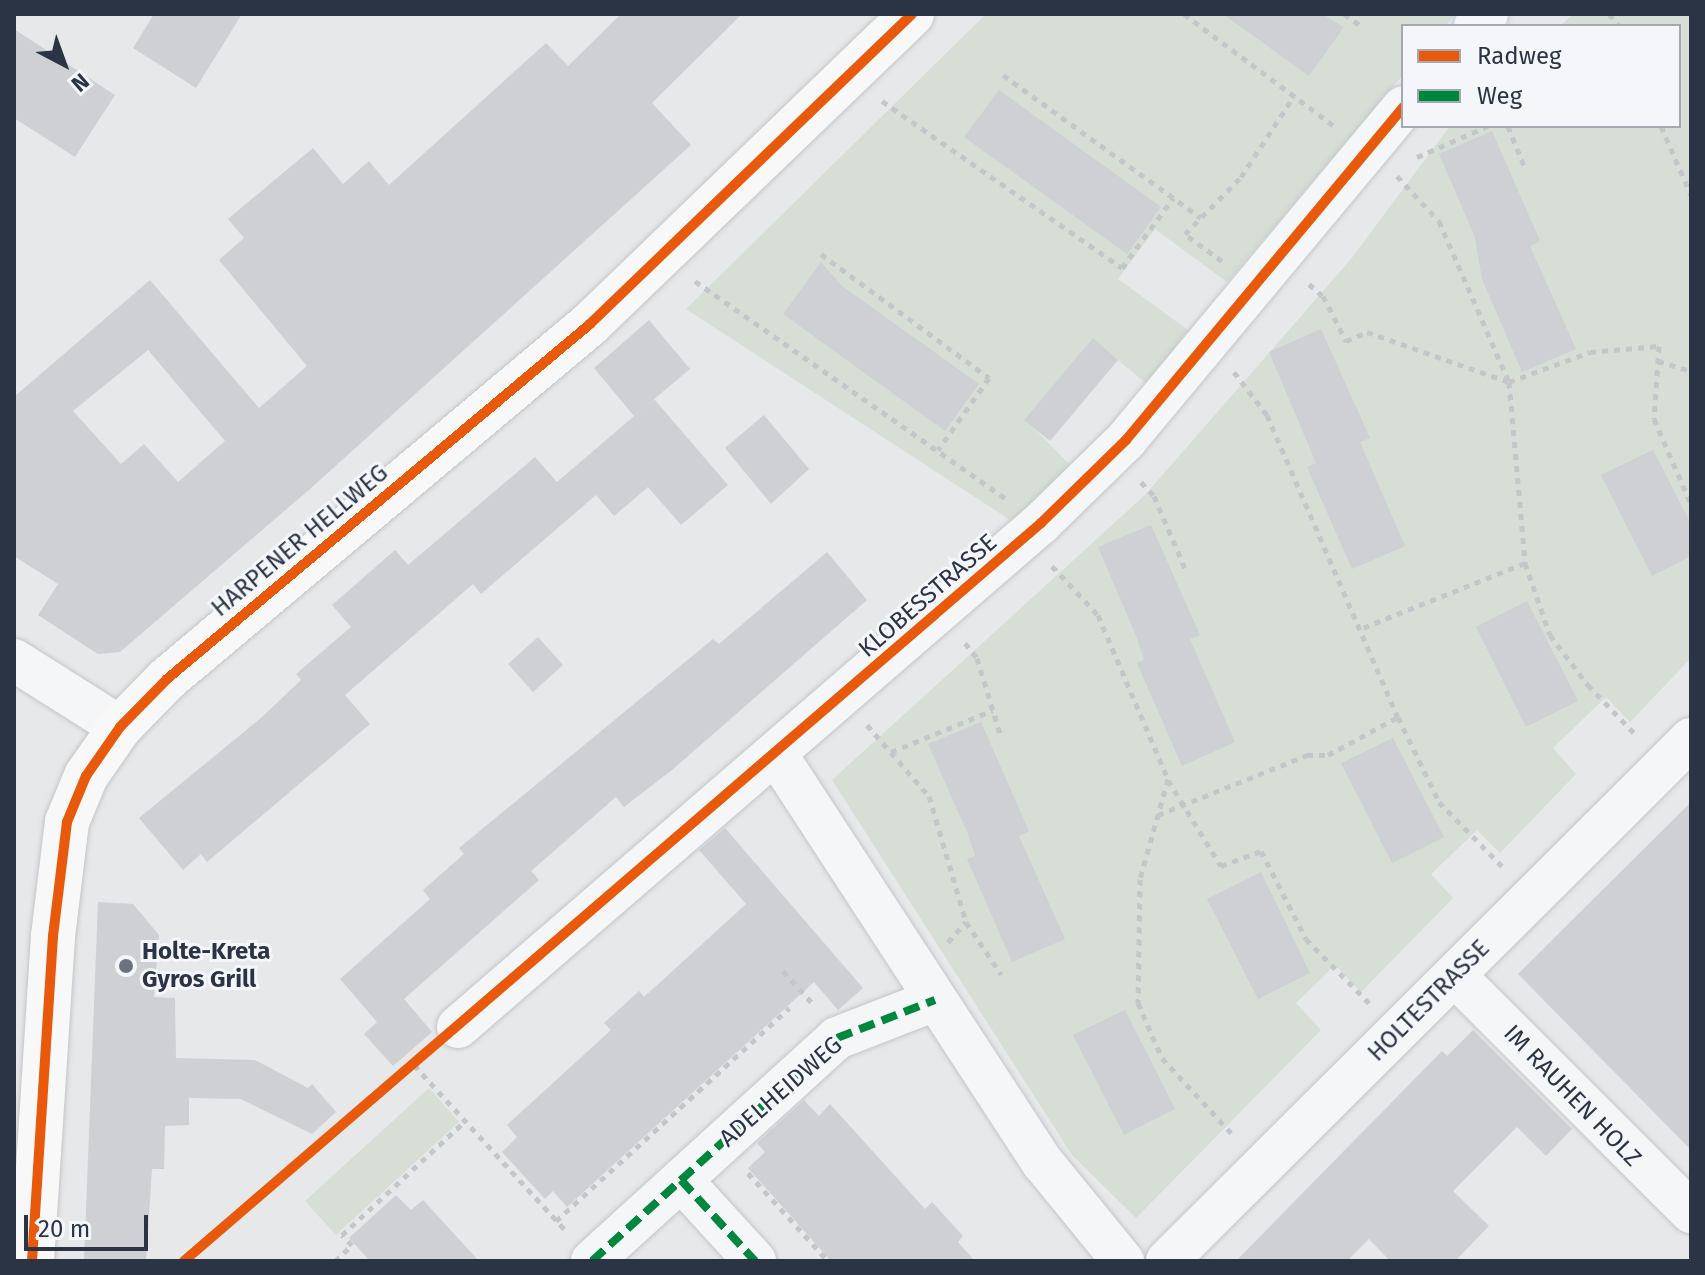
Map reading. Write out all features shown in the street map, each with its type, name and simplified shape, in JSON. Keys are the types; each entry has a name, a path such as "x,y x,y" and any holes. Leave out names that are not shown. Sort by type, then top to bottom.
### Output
{"street":[{"name":"HARPENER HELLWEG","path":"32,1261 53,936 67,822 86,776 120,727 167,679 590,324 912,14"},
{"name":"KLOBESSTRASSE","path":"458,1027 941,614 1033,530 1112,453 1267,271 1379,160 1401,111"},
{"path":"14,660 120,727"},
{"name":"HOLTESTRASSE","path":"1167,1261 1263,1169 1397,1031 1678,753"},
{"path":"776,754 1043,1163 1123,1261"},
{"name":"IM RAUHEN HOLZ","path":"1455,976 1691,1212"},
{"name":"ADELHEIDWEG","path":"592,1261 837,1038 935,1000"},
{"path":"681,1180 755,1261"}],"path":[{"path":"1184,14 1379,160 1439,221 1509,382 1525,563 1550,635 1588,685 1678,753"},
{"path":"1344,14 1360,25"},
{"path":"1003,75 1201,218"},
{"path":"1294,96 1241,177 1185,234 1323,296 1346,341 1367,332 1509,382 1590,352 1659,346 1654,419 1691,504"},
{"path":"882,101 1122,268 1173,198"},
{"path":"1379,160 1482,128"},
{"path":"1509,128 1524,166"},
{"path":"1662,128 1691,195"},
{"path":"821,254 989,378 938,450"},
{"path":"690,277 938,450 1033,530 1098,615 1181,808 1221,866 1261,851 1306,939 1397,1031"},
{"path":"1209,340 1267,415 1398,717 1439,802 1533,898"},
{"path":"1658,361 1691,371"},
{"path":"1112,453 1154,496 1187,573"},
{"path":"1360,629 1525,563"},
{"path":"941,614 977,658 1001,737"},
{"path":"842,698 929,796 966,922 1001,974"},
{"path":"891,752 993,710"},
{"path":"1157,815 1181,808 1307,755 1328,755 1398,717"},
{"path":"1168,779 1140,879 1138,1003 1162,1058 1263,1169"},
{"path":"556,1221 789,1008"},
{"path":"414,1065 592,1261"},
{"path":"335,1261 352,1245 342,1235 465,1121"},
{"path":"721,1144 828,1261"}],"shaded area":[{"path":"986,14 1455,14 1447,24 1401,24 1401,77 1227,282 1155,229 1118,279 1188,330 1148,385 1093,339 1025,419 1073,468 1021,527 686,309"},
{"path":"1573,14 1691,14 1691,658 1630,722 1606,697 1553,748 1576,774 1500,853 1477,830 1431,874 1453,898 1361,992 1335,965 1296,1003 1321,1030 1136,1218 1072,1155 832,780 1145,495 1351,259 1449,128 1681,128 1681,24 1562,24"},
{"path":"429,1088 459,1122 336,1235 305,1201"}],"building":[{"path":"154,14 242,14 196,88 133,48"},
{"path":"621,14 742,14 652,103 691,145 310,489 120,652 98,654 38,615 58,584 14,556 14,397 150,280 259,408 307,366 219,260 244,238 228,219 313,148 343,184 369,161 389,185 546,43 568,66","holes":["148,350 225,441 178,482 144,444 121,464 73,411"]},
{"path":"1223,14 1322,14 1344,27 1309,76"},
{"path":"14,29 115,95 75,157 14,118"},
{"path":"999,90 1161,207 1127,254 964,137"},
{"path":"1492,131 1540,241 1530,246 1576,349 1522,372 1482,279 1475,237 1439,154"},
{"path":"821,262 842,286 979,384 945,431 783,314"},
{"path":"649,320 690,369 634,416 594,368"},
{"path":"1321,329 1370,438 1360,442 1405,546 1352,569 1307,467 1316,463 1269,352"},
{"path":"1093,338 1118,360 1050,441 1024,420"},
{"path":"654,399 728,485 681,525 648,487 614,516 596,495 481,594 473,584 345,695 370,724 207,862 201,854 183,870 139,818 261,718 301,680 296,674 351,627 332,605 395,550 408,565 535,457 557,482"},
{"path":"764,415 809,469 771,504 725,448"},
{"path":"1653,450 1691,524 1691,556 1652,576 1601,475"},
{"path":"1151,525 1200,635 1190,639 1235,742 1182,766 1137,663 1144,660 1137,638 1098,547"},
{"path":"827,552 867,600 672,770 624,807 616,797 531,871 539,880 404,999 432,1032 393,1066 364,1034 377,1022 340,979 430,899 423,890 464,854 459,848 713,639 719,644"},
{"path":"1527,601 1578,701 1526,727 1476,627"},
{"path":"538,637 563,665 533,692 508,664"},
{"path":"981,722 1029,831 1019,836 1065,939 1012,962 967,859 975,856 968,834 928,744"},
{"path":"1393,738 1444,837 1392,863 1341,763"},
{"path":"1691,802 1691,1150 1518,974"},
{"path":"725,828 863,988 838,1010 814,982 567,1207 553,1191 545,1199 502,1152 517,1137 507,1125 611,1030 604,1023 639,991 644,997 746,904 699,850"},
{"path":"1261,872 1310,973 1258,999 1207,899"},
{"path":"98,902 133,904 159,935 154,997 175,998 176,1058 255,1060 308,1088 312,1084 336,1112 312,1134 241,1099 189,1098 189,1125 165,1126 164,1169 152,1169 146,1261 84,1261"},
{"path":"1125,1010 1175,1109 1124,1135 1073,1035"},
{"path":"1473,1030 1572,1129 1546,1156 1517,1127 1453,1191 1489,1226 1455,1261 1390,1261 1369,1239 1347,1261 1236,1261 1442,1051 1447,1056"},
{"path":"804,1100 819,1116 830,1104 925,1209 932,1202 963,1236 958,1242 975,1261 831,1261 748,1168 765,1152 757,1143"},
{"path":"396,1195 411,1210 423,1200 479,1261 370,1261 349,1238"}],"marked path":[{"path":"592,1261 837,1038 935,1000"},
{"path":"681,1180 755,1261"}],"cycle path":[{"path":"32,1261 53,936 67,822 86,776 120,727 167,679 590,324 912,14"},
{"path":"184,1261 1041,523 1126,440 1401,109"}],"place":[{"name":"Holte-Kreta Gyros Grill","path":"126,966"}]}
